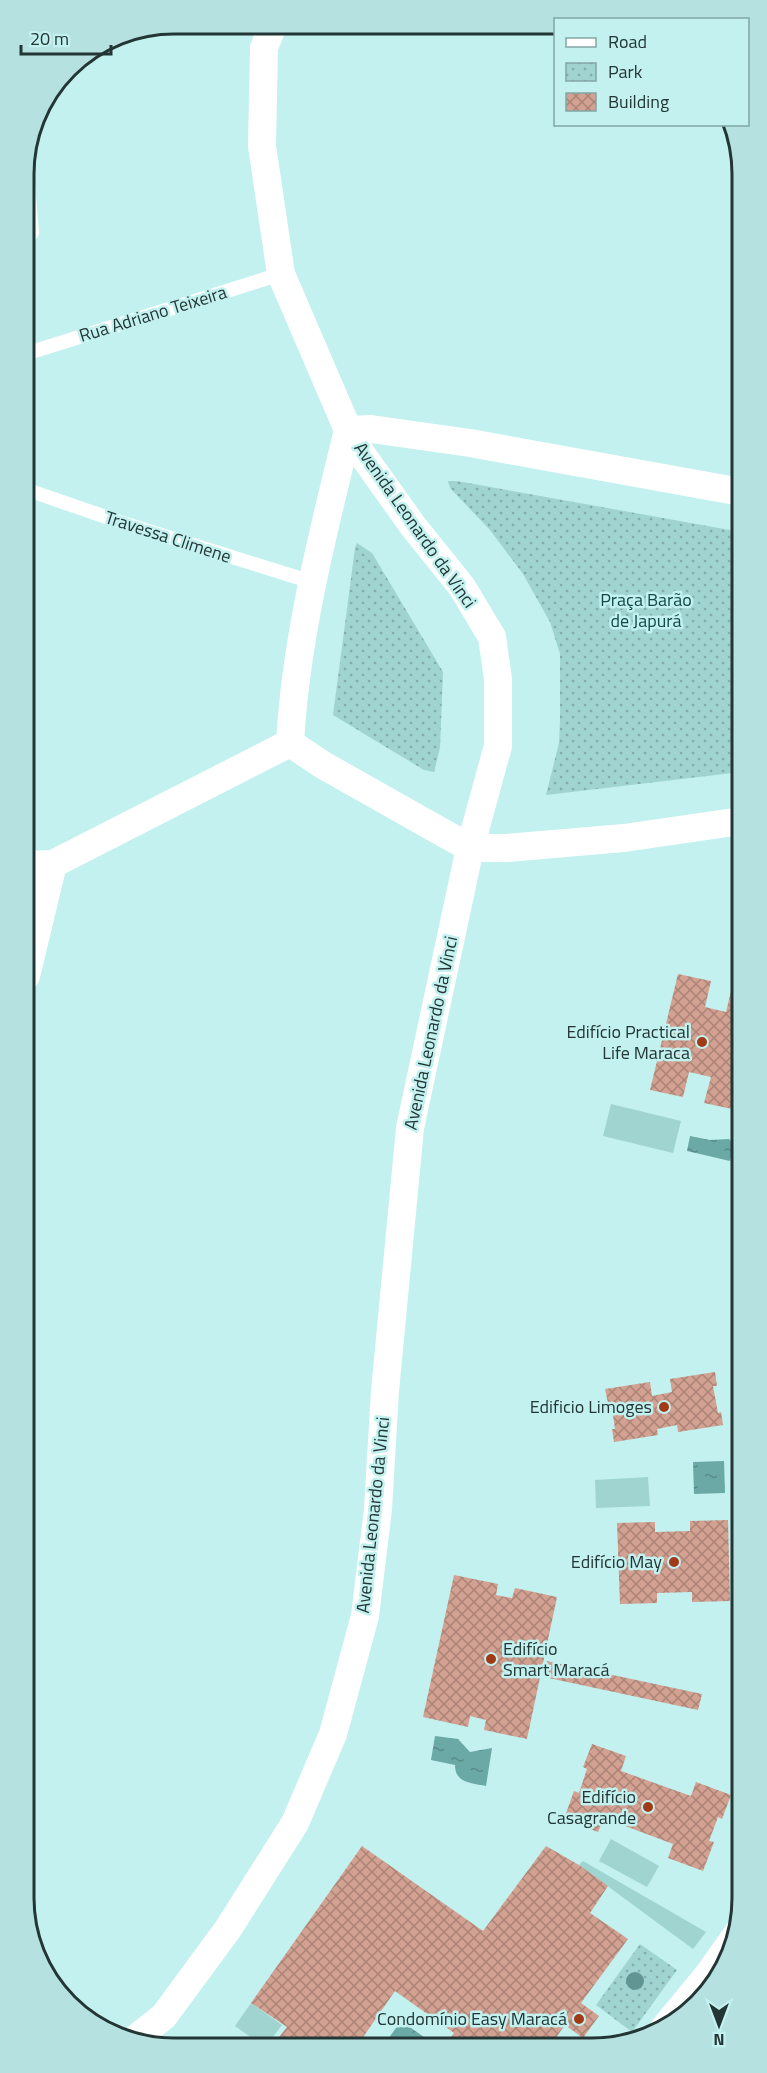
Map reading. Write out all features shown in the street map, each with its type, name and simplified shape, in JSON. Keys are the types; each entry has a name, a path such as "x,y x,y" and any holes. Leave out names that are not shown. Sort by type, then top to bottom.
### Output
{"street":[{"name":"Avenida Leonardo da Vinci","path":"141,2034 164,2016 228,1929 295,1823 333,1734 364,1616 378,1509 385,1391 410,1128 470,848 498,746 498,679 492,637 462,587 413,526 361,453 348,430 281,274 262,146 264,48 269,35"},
{"path":"290,743 293,696 312,582 348,430 371,429 470,443 732,490"},
{"path":"290,743 323,765 470,848 506,848 624,838 732,822"},
{"path":"35,902 39,864 290,743"},
{"path":"682,2006 718,1961"}],"lane":[{"name":"Rua Adriano Teixeira","path":"35,351 281,274"},
{"name":"Travessa Climene","path":"35,492 126,524 312,582"}],"green space":[{"name":"Praça Barão de Japurá","path":"448,481 457,481 732,530 732,773 546,795 559,743 560,721 560,654 550,622 523,574 490,530 450,488"},
{"path":"357,543 372,553 443,672 440,748 434,772 424,770 333,715"},
{"path":"611,1104 681,1121 673,1153 603,1136"},
{"path":"648,1477 650,1506 596,1508 595,1480"},
{"path":"611,1839 659,1866 647,1887 599,1861"},
{"path":"583,1861 706,1932 693,1949 579,1865"},
{"path":"640,1944 677,1970 632,2032 596,2005"},
{"path":"251,2003 282,2025 272,2038 252,2038 235,2026"}],"water":[{"path":"690,1136 710,1140 729,1139 732,1142 730,1161 687,1151"},
{"path":"724,1461 725,1493 694,1494 693,1462"},
{"path":"435,1736 458,1739 470,1752 492,1748 486,1786 461,1779 455,1765 431,1760"},
{"path":"401,2021 425,2038 389,2038"}],"building":[{"name":"Edifício Practical Life Maraca","path":"678,974 711,981 705,1007 726,1012 732,987 732,1109 704,1103 711,1077 689,1072 683,1097 650,1090"},
{"name":"Edificio Limoges","path":"715,1372 717,1386 713,1386 718,1413 721,1412 723,1425 678,1432 677,1425 657,1429 658,1435 614,1442 612,1429 615,1429 611,1402 608,1403 605,1389 650,1382 652,1396 672,1392 670,1379"},
{"name":"Edifício May","path":"728,1520 730,1601 692,1602 692,1592 657,1593 657,1603 620,1604 617,1523 655,1522 655,1532 690,1531 690,1521"},
{"name":"Edifício Smart Maracá","path":"454,1575 498,1584 496,1595 512,1598 515,1588 557,1597 527,1739 484,1730 486,1720 470,1716 468,1727 423,1717"},
{"path":"547,1661 702,1694 698,1710 544,1677"},
{"name":"Edifício Casagrande","path":"592,1744 626,1756 621,1771 691,1796 696,1782 731,1795 722,1819 718,1817 709,1841 714,1842 703,1871 668,1858 673,1844 604,1818 598,1832 564,1819 574,1791 579,1793 587,1769 583,1767"},
{"path":"362,1846 483,1931 546,1846 579,1865 608,1886 590,1913 628,1939 581,2003 599,2016 583,2038 565,2025 556,2038 451,2038 454,2033 395,1991 363,2038 278,2038 287,2027 251,2003"}],"place":[{"name":"Edifício Practical Life Maraca","path":"702,1042"},
{"name":"Edificio Limoges","path":"664,1407"},
{"name":"Edifício May","path":"674,1562"},
{"name":"Edifício Smart Maracá","path":"491,1659"},
{"name":"Edifício Casagrande","path":"648,1807"},
{"name":"Condomínio Easy Maracá","path":"579,2019"}]}
